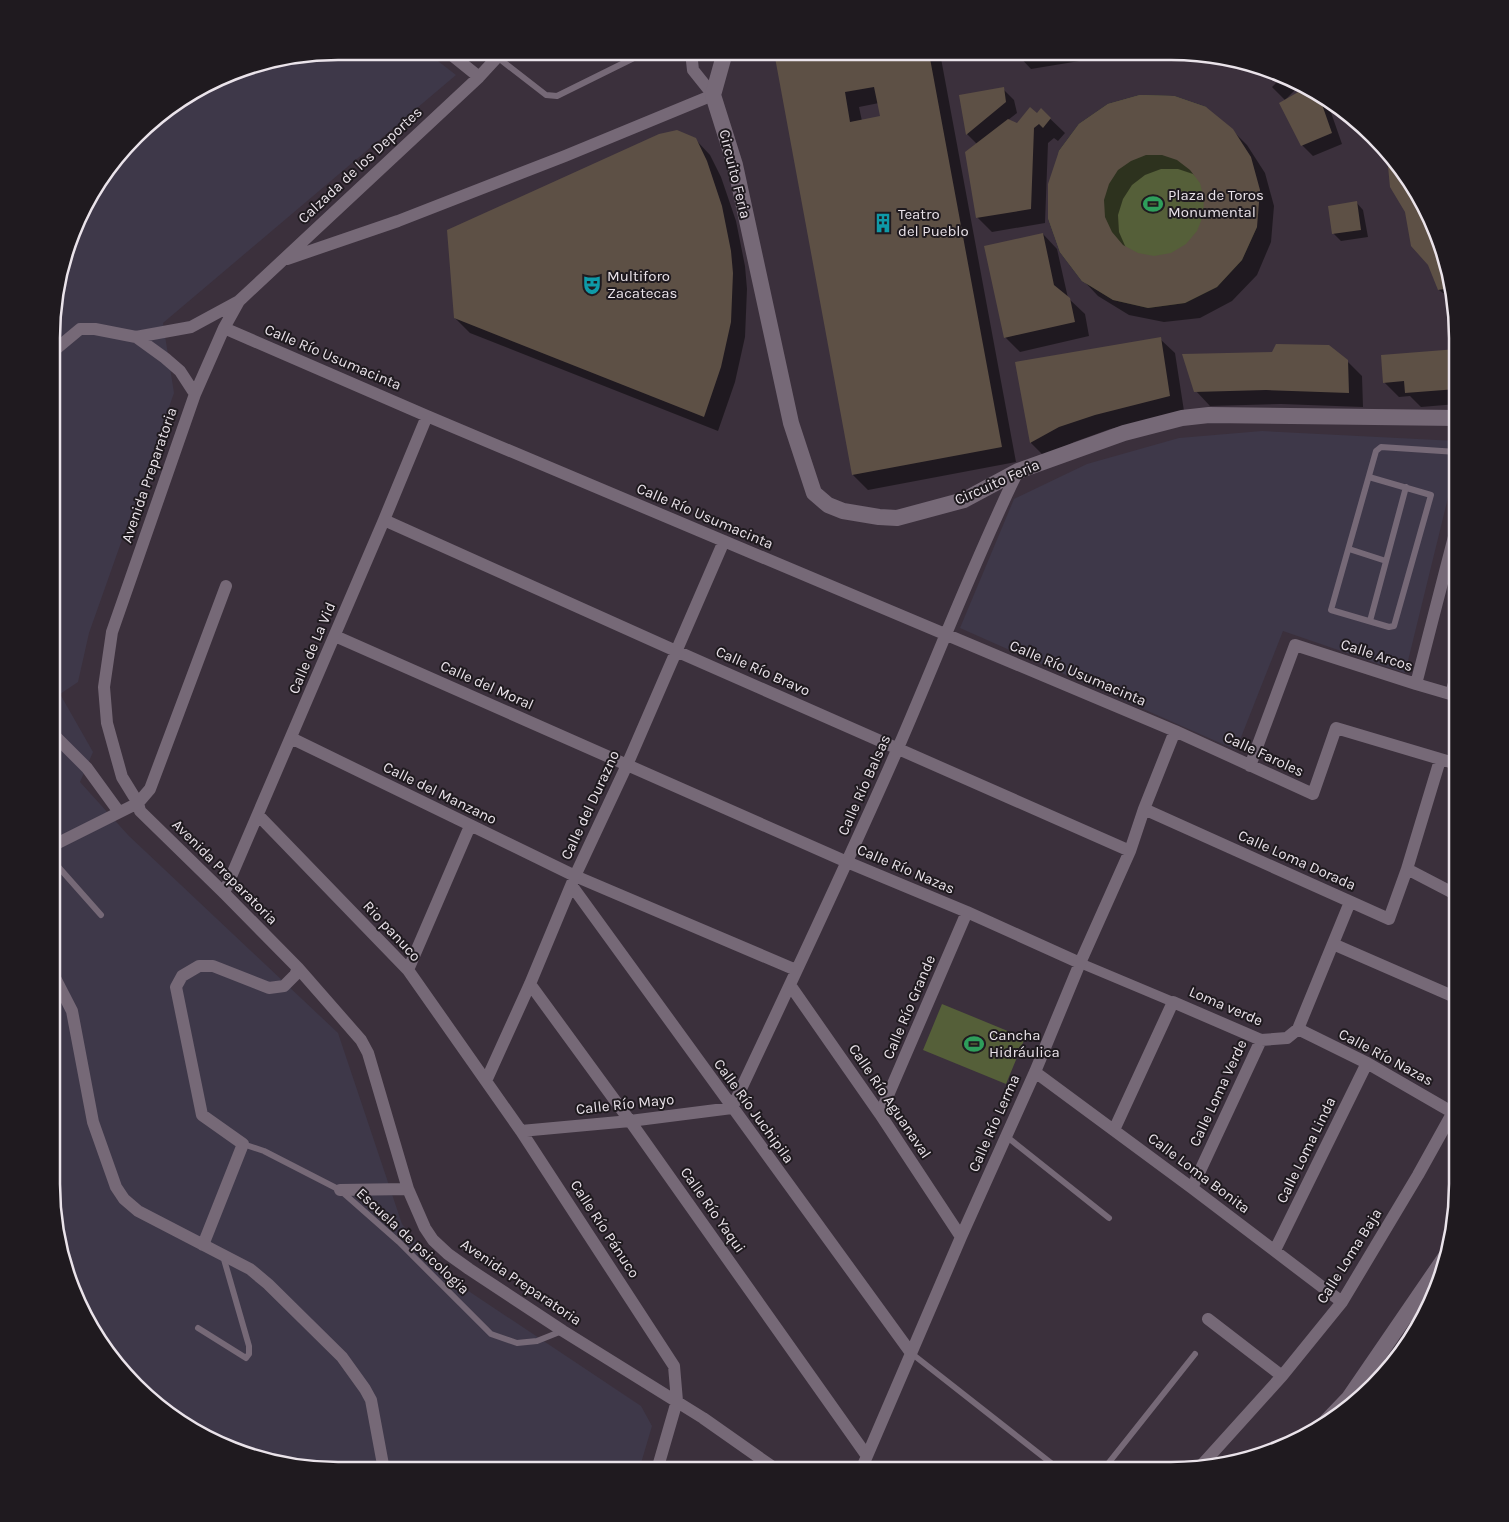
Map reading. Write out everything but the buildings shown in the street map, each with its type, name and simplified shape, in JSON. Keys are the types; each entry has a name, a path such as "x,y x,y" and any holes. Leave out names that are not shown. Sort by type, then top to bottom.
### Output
{"street":[{"path":"458,60 479,77"},
{"name":"Calzada de los Deportes","path":"239,301 479,77 494,60"},
{"path":"691,60 693,70 713,94"},
{"path":"713,94 723,60"},
{"path":"282,261 398,221 574,152 713,94"},
{"name":"Circuito Feria","path":"713,94 735,165 791,423 814,493 828,505 843,511 897,518 964,500 1018,471 1124,433 1182,418 1209,415 1449,418"},
{"path":"60,346 80,329 95,328 136,337 191,327 239,301"},
{"name":"Avenida Preparatoria","path":"239,301 224,328 195,394 112,632 104,687 107,722 122,777 138,803 140,811 298,968 361,1040 368,1053 408,1190 425,1228 433,1240 468,1269 677,1401 766,1462"},
{"name":"Calle Río Usumacinta","path":"224,328 427,416 1175,731"},
{"path":"136,337 180,371 195,394"},
{"name":"Calle de La Vid","path":"224,893 427,416"},
{"name":"Calle Río Balsas","path":"732,1108 898,749 996,515 1018,471"},
{"name":"Calle Río Bravo","path":"384,520 1130,851"},
{"name":"Calle del Durazno","path":"486,1081 627,765 724,541"},
{"name":"Calle Arcos","path":"1250,766 1295,645 1416,684 1449,556"},
{"path":"60,842 138,803 150,789 226,586"},
{"name":"Calle del Moral","path":"335,636 627,765"},
{"path":"1416,684 1449,694"},
{"name":"Calle Faroles","path":"1175,731 1313,794 1336,728 1449,762"},
{"name":"Calle Río Lerma","path":"864,1462 961,1236 1130,851 1144,809 1175,731"},
{"name":"Calle del Manzano","path":"291,738 470,826 574,881"},
{"path":"60,742 87,768 119,812"},
{"path":"1440,760 1407,869 1449,891"},
{"name":"Calle Río Nazas","path":"627,765 1173,1002"},
{"name":"Calle Loma Dorada","path":"1144,809 1389,919 1407,869"},
{"name":"Rio panuco","path":"258,815 408,970 486,1081"},
{"path":"408,970 470,826"},
{"path":"574,881 796,970"},
{"name":"Calle Río Juchipila","path":"574,881 732,1108 911,1353"},
{"path":"1298,1029 1350,902"},
{"name":"Calle Río Grande","path":"880,1114 967,912"},
{"path":"1333,944 1449,995"},
{"path":"202,1245 244,1144 202,1116 176,987 182,976 199,966 213,966 269,988 284,986 295,975 298,968"},
{"name":"Calle Río Yaqui","path":"530,984 630,1120 867,1456"},
{"name":"Calle Río Aguanaval","path":"790,985 880,1114 961,1236"},
{"path":"60,988 72,1012 94,1122 116,1187 124,1199 138,1211 250,1269 268,1284 342,1357 371,1400 383,1462"},
{"name":"Loma verde","path":"1114,1130 1173,1002 1261,1040 1287,1038 1298,1029"},
{"name":"Calle Río Nazas","path":"1298,1029 1367,1064 1449,1111"},
{"name":"Calle Loma Verde","path":"1192,1188 1261,1040"},
{"name":"Calle Loma Linda","path":"1275,1250 1367,1064"},
{"name":"Calle Loma Bonita","path":"1034,1072 1192,1188 1342,1302"},
{"name":"Calle Río Pánuco","path":"486,1081 522,1130 674,1366 677,1401"},
{"name":"Calle Río Mayo","path":"522,1130 732,1108"},
{"name":"Calle Loma Baja","path":"1207,1460 1282,1376 1342,1302 1449,1124"},
{"path":"340,1190 408,1190"},
{"path":"1350,1396 1433,1275"},
{"path":"1208,1319 1282,1376"},
{"path":"659,1462 677,1401"}],"lane":[{"path":"506,60 546,95 557,96 630,60"},
{"path":"1369,477 1431,495 1394,626 1389,627 1331,610 1376,451 1382,447 1449,451"},
{"path":"1370,621 1406,487"},
{"path":"1349,549 1386,561"},
{"path":"60,869 101,915"},
{"path":"1006,1135 1109,1218"},
{"name":"Escuela de psicologia","path":"244,1144 264,1151 340,1190 399,1242 491,1334 517,1343 537,1340 563,1330"},
{"path":"198,1328 246,1358 249,1354 249,1346 223,1256"},
{"path":"911,1353 1050,1462"},
{"path":"1110,1462 1195,1354"}],"shaded area":[{"path":"437,60 456,75 163,323 174,393 89,633 78,682 60,694 60,338 62,302 69,266 81,231 97,199 117,169 141,141 183,107 231,81 266,69 302,62"},
{"path":"1262,431 1449,441 1449,494 1405,673 1283,631 1236,750 960,628 1014,499 1087,464 1179,438"},
{"path":"60,694 93,752 80,782 129,836 338,1033 402,1224 446,1276 641,1406 652,1426 641,1462 338,1462 302,1460 266,1453 231,1441 199,1425 169,1405 141,1381 117,1353 97,1323 81,1291 69,1256 62,1220 60,1184"}],"green space":[{"name":"Plaza de Toros Monumental","path":"1140,95 1174,96 1206,107 1257,227 1242,260 1217,287 1185,303 1148,308 1113,300 1082,281 1060,252 1048,218 1059,151 1079,124 1108,104"},
{"name":"Cancha Hidráulica","path":"942,1004 1025,1038 1006,1084 923,1050"}],"place":[{"name":"Plaza de Toros Monumental","path":"1153,204"},
{"name":"Teatro del Pueblo","path":"883,223"},
{"name":"Multiforo Zacatecas","path":"592,285"},
{"name":"Cancha Hidráulica","path":"974,1044"}]}
